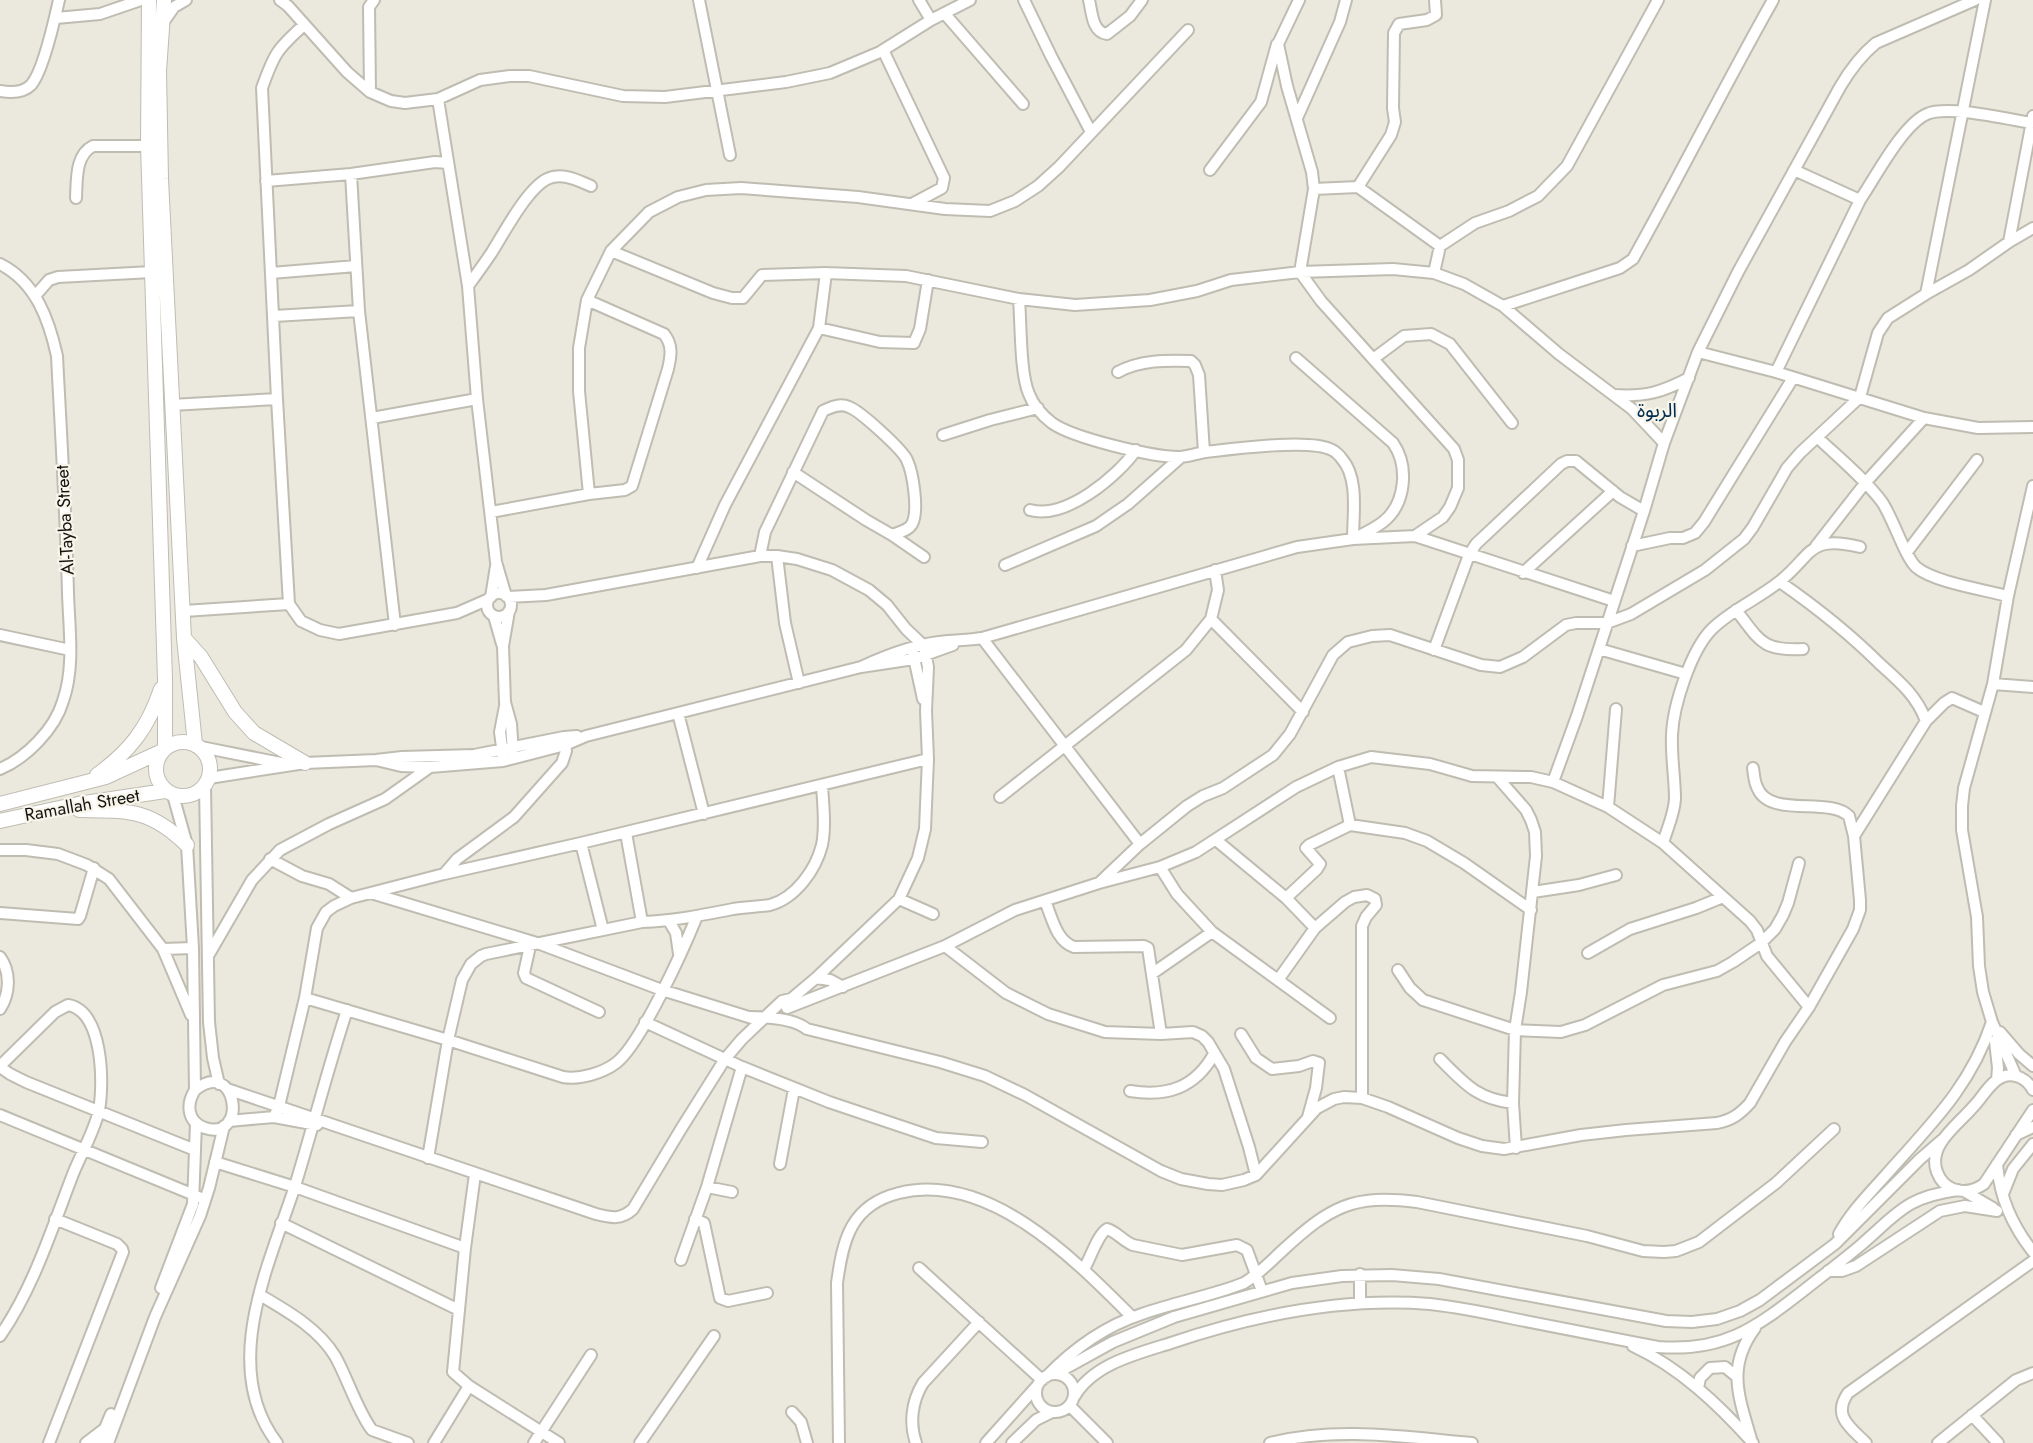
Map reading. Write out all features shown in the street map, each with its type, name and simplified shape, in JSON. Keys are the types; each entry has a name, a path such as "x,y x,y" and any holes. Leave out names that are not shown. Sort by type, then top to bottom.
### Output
{"main road":[{"path":"148,0 148,146 165,679 163,749 156,771 160,785 169,793 189,796 207,782 209,761 198,746 184,638 159,135 164,0"},
{"path":"184,638 201,657 235,712 254,733 305,763"},
{"path":"86,783 115,762 132,744 154,710 165,679"},
{"path":"163,749 180,742 198,746"},
{"name":"Ramallah Street","path":"0,804 86,783 117,772 163,749"},
{"name":"Ramallah Street","path":"0,821 50,810 169,793"},
{"path":"50,810 129,811 142,814 165,826 187,845"}],"street":[{"path":"0,91 14,93 30,86 36,76 56,18 59,0"},
{"path":"56,18 100,14 141,0"},
{"path":"162,25 174,7 186,0"},
{"path":"280,0 347,72 370,92 391,101 405,103 438,99 480,80 510,76 529,76 623,96 665,98 786,82 830,73 883,50 931,20 970,0"},
{"path":"370,92 369,7 374,0"},
{"path":"699,0 730,155"},
{"path":"919,0 931,20"},
{"path":"1024,0 1091,132"},
{"path":"1089,0 1097,29 1107,34 1130,16 1142,0"},
{"path":"1210,170 1261,102 1278,44 1299,0"},
{"path":"1297,118 1340,22 1346,0"},
{"path":"1358,187 1391,135 1395,122 1393,108 1394,33 1399,24 1427,20 1437,15 1435,0"},
{"path":"1434,273 1440,246 1475,223 1509,211 1538,196 1567,166 1658,0"},
{"path":"1503,306 1620,268 1633,259 1773,0"},
{"path":"1926,294 1985,0"},
{"path":"1553,782 1599,649 1664,443 1698,352 1717,310 1846,77 1864,53 1876,43 1972,1"},
{"path":"945,14 1023,104"},
{"path":"304,25 281,45 271,62 262,88 277,399 290,604 301,621 320,630 339,633 457,613 492,614 503,617 508,603"},
{"path":"589,494 579,392 579,348 587,300 611,251 649,212 678,197 706,190 741,188 858,197 945,209 990,211 1015,201 1038,186 1059,167 1188,30"},
{"path":"1278,44 1287,86 1312,172 1314,189 1300,272 1321,301 1454,449 1458,460 1458,488 1450,507 1443,517 1415,536"},
{"path":"883,50 944,178 942,188 912,204"},
{"path":"438,99 468,286 477,399 496,562 508,603 503,646 506,702 511,724 508,754"},
{"path":"1776,372 1860,200 1900,139 1917,119 1928,113 1961,112 2032,119 2009,242"},
{"path":"76,198 81,158 87,150 93,146 148,146"},
{"path":"266,181 351,174 435,162 448,163"},
{"path":"1794,170 1860,200"},
{"path":"351,174 359,310 382,528 395,625"},
{"path":"468,286 515,212 546,179 563,176 591,186"},
{"path":"1314,189 1358,187 1440,246"},
{"path":"1099,883 1140,844 1187,806 1203,796 1224,788 1273,755 1290,734 1333,655 1348,642 1372,636 1390,635 1480,665 1500,667 1523,657 1566,626 1576,623 1607,623 1631,614 1705,570 1744,539 1787,468 1860,397 1878,333 1888,318 1969,270 2033,228"},
{"path":"611,251 713,293 732,298 743,298 762,275 825,273 906,276 1019,299 1075,305 1150,300 1197,291 1231,280 1300,272 1393,269 1434,273 1464,284 1503,306 1559,354 1632,409 1664,443"},
{"name":"Al-Tayba Street","path":"0,264 15,274 35,296 50,326 57,356 70,650 70,674 63,703 51,725 15,762 0,770"},
{"path":"271,273 356,266"},
{"path":"35,296 49,280 58,277 152,272"},
{"path":"697,568 725,505 819,328 825,273"},
{"path":"819,328 880,342 914,343 920,329 928,280"},
{"path":"1019,299 1025,379 1029,395 1050,422 1076,435 1153,455 1181,457 1204,452 1308,443 1333,450 1349,470 1353,494 1353,539"},
{"path":"491,512 589,494 625,490 632,486 671,355 670,341 664,334 587,300"},
{"path":"274,316 359,310"},
{"path":"1373,359 1404,336 1431,334 1450,344 1512,423"},
{"path":"1698,352 1776,372 1923,418 1978,428 2033,427"},
{"path":"1296,358 1393,443 1401,461 1402,489 1399,502 1384,522 1353,539"},
{"path":"1118,372 1131,365 1168,360 1191,361 1199,375 1204,452"},
{"path":"1615,395 1651,394 1666,390 1689,378"},
{"path":"1632,546 1670,538 1683,538 1695,533 1794,378"},
{"path":"171,405 277,399"},
{"path":"372,418 477,399"},
{"path":"760,556 765,532 823,411 835,405 850,407 896,444 907,460 913,482 915,504 913,522 906,530 892,535"},
{"path":"944,435 1038,408"},
{"path":"1663,843 1675,800 1672,732 1686,674 1703,639 1736,610 1780,582 1816,546 1866,482 1923,418"},
{"path":"1817,437 1866,482 1887,510 1911,561 1923,572 1955,583 2008,596"},
{"path":"1030,510 1040,513 1052,512 1084,496 1107,481 1136,450"},
{"path":"1005,565 1096,526 1128,504 1181,457"},
{"path":"1907,552 1977,460"},
{"path":"1434,650 1469,555 1476,544 1561,464 1576,461 1613,491 1644,511"},
{"path":"793,472 924,557"},
{"path":"1997,1080 1997,1056 1992,1022 1980,979 1977,917 1962,830 1962,809 1964,788 1993,684 2008,596 2033,486"},
{"path":"1523,573 1613,491"},
{"path":"376,760 401,766 430,767 565,745 586,736 861,667 914,649 926,651 981,638 1297,547 1353,539 1415,536 1614,601"},
{"path":"1816,546 1840,543 1860,548"},
{"path":"508,603 760,556 796,559 832,570 869,590 887,605 914,649 926,711"},
{"path":"777,556 785,622 800,682"},
{"path":"496,562 488,604 503,646"},
{"path":"1000,797 1186,650 1211,619 1218,590 1215,570"},
{"path":"1780,582 1832,619 1869,653 1913,695 1926,720"},
{"path":"457,613 498,594 508,603"},
{"path":"184,612 290,604"},
{"path":"1736,610 1759,640 1767,646 1783,650 1803,649"},
{"path":"1211,619 1303,712"},
{"path":"0,635 70,650"},
{"path":"981,638 1140,844"},
{"path":"914,649 926,651"},
{"path":"1599,649 1686,674"},
{"path":"789,1003 899,898 918,858 924,829 928,759 926,651"},
{"path":"1993,684 2033,687"},
{"path":"1854,836 1926,720 1952,698 1984,712"},
{"path":"1608,807 1616,709"},
{"path":"678,713 704,814"},
{"path":"99,1443 108,1438 215,1162 226,1123 233,1113 232,1096 223,1087 213,1058 209,1022 207,782 305,763 508,754 564,737 586,736"},
{"path":"444,874 457,859 514,817 562,763 566,751 565,745"},
{"path":"198,746 289,765"},
{"path":"313,1121 279,1106 223,1087 206,1084 195,1090 188,1107 196,1123 210,1129 226,1123 274,1117 335,1126 596,1214 616,1218 626,1215 637,1203 725,1059 782,1001 789,1003 843,987 945,946 1014,910 1099,883 1161,867 1196,852 1296,787 1338,767 1371,757 1430,764 1472,776 1531,777 1553,782 1608,807 1663,843 1750,921 1757,930 1770,961 1809,1007"},
{"path":"274,1117 279,1106 305,998 320,920 326,912 351,898 928,759"},
{"path":"208,956 248,885 280,850 319,829 385,799 430,767"},
{"path":"1338,767 1350,825"},
{"path":"371,893 535,945 662,990 763,1020 801,1025 807,1029 940,1062 985,1076 1025,1095 1161,1171 1181,1179 1222,1185 1256,1175 1308,1117 1325,1102 1344,1097 1362,1098 1458,1138 1482,1146 1504,1149 1581,1135 1718,1123 1731,1120 1740,1114 1750,1103 1785,1042 1809,1007 1846,943 1860,910 1854,836 1849,816 1838,808 1782,804 1762,795 1757,789 1753,768"},
{"path":"1498,778 1526,810 1535,832 1533,892 1515,1030 1513,1103 1516,1148"},
{"path":"428,1158 448,1040 462,980 471,964 481,956 642,922 669,921 771,904 789,895 801,884 813,866 822,844 824,822 822,785"},
{"path":"169,793 187,845 193,948 195,1090"},
{"path":"1286,898 1317,870 1320,864 1306,849 1350,825 1405,833 1427,841 1464,862 1531,910"},
{"path":"626,832 642,922"},
{"path":"1216,840 1286,898 1315,928"},
{"path":"581,843 603,930"},
{"path":"0,850 45,852 73,859 94,868 109,879 163,948 194,1020"},
{"path":"270,860 303,876 329,884 351,898"},
{"path":"1398,970 1410,988 1423,1000 1515,1030 1561,1032 1585,1025 1663,985 1717,971 1761,942 1774,929 1783,915 1799,863"},
{"path":"1161,867 1177,894 1212,932 1330,1018"},
{"path":"0,913 79,918 94,868"},
{"path":"1533,892 1579,885 1616,875"},
{"path":"1278,980 1315,928 1354,897 1367,895 1375,899 1376,904 1362,926 1362,1098"},
{"path":"1588,953 1608,940 1636,927 1723,897"},
{"path":"899,898 933,914"},
{"path":"1045,901 1065,944 1074,947 1144,946 1148,948 1161,1034"},
{"path":"305,998 570,1079 600,1071 618,1062 645,1022 697,916"},
{"path":"669,921 675,933 679,956"},
{"path":"1153,973 1212,932"},
{"path":"535,945 524,973 527,979 599,1012"},
{"path":"945,946 1006,993 1048,1014 1105,1032 1161,1034 1193,1032 1208,1042 1224,1069 1256,1175"},
{"path":"163,948 193,948"},
{"path":"0,957 6,967 8,977 6,997 0,1009"},
{"path":"813,980 830,981 843,987"},
{"path":"813,980 816,991 825,994"},
{"path":"0,1336 25,1293 99,1112 101,1060 86,1016 73,1006 62,1006 55,1012 0,1066 10,1074 99,1112 195,1150"},
{"path":"277,1443 261,1419 252,1392 250,1373 254,1325 260,1295 281,1223 295,1187 347,1010"},
{"path":"645,1022 794,1089 936,1138 982,1142"},
{"path":"1992,1022 2019,1054 2033,1066"},
{"path":"1992,1022 2016,1076"},
{"path":"1835,1244 1850,1215 1959,1091 1976,1063 1992,1022"},
{"path":"1240,1034 1256,1058 1272,1069 1288,1068 1313,1061 1319,1063 1316,1088 1308,1117"},
{"path":"1130,1091 1148,1094 1176,1090 1197,1077 1214,1054"},
{"path":"1440,1059 1477,1093 1489,1099 1513,1103"},
{"path":"681,1260 707,1187 742,1067"},
{"path":"1052,1412 1040,1404 1036,1396 1045,1379 1113,1342 1154,1324 1292,1283 1360,1274 1440,1279 1666,1321 1692,1322 1717,1319 1750,1306 1835,1244 1942,1140 1997,1080 2006,1076 2016,1076 2025,1080 2033,1090"},
{"path":"780,1164 794,1089"},
{"path":"1012,1443 1029,1425 1052,1412 1061,1411 1072,1401 1084,1383 1100,1370 1179,1340 1283,1313 1360,1303 1406,1303 1458,1308 1658,1347 1698,1347 1723,1341 1757,1326 1910,1204 1932,1194 1975,1189 1984,1184 2033,1110"},
{"path":"0,1115 200,1197"},
{"path":"196,1123 195,1150 200,1197"},
{"path":"2015,1135 2033,1127"},
{"path":"986,1443 1045,1379 1086,1342 1132,1317 1232,1287 1257,1275 1301,1234 1325,1215 1342,1206 1364,1201 1391,1199 1417,1202 1587,1236 1643,1251 1676,1251 1699,1242 1776,1183 1834,1129"},
{"path":"1942,1140 1936,1155 1936,1168 1946,1185 1997,1211 2016,1229 2033,1252"},
{"path":"2003,1197 2013,1169 2033,1144"},
{"path":"215,1162 295,1187 465,1248"},
{"path":"1997,1164 2003,1197 2016,1229"},
{"path":"475,1174 453,1372 469,1386 559,1443"},
{"path":"707,1187 732,1192"},
{"path":"839,1443 837,1283 840,1264 844,1243 850,1229 873,1202 886,1196 912,1190 933,1190 962,1195 1008,1213 1084,1269 1132,1317"},
{"path":"1828,1271 1842,1271 1856,1266 1941,1211 1965,1206 1997,1211"},
{"path":"49,1443 123,1252 117,1245 55,1219"},
{"path":"695,1219 704,1223 720,1298 728,1301 767,1293"},
{"path":"281,1223 459,1310"},
{"path":"1084,1269 1102,1232 1107,1229 1133,1245 1182,1255 1237,1245 1247,1250 1262,1291"},
{"path":"1866,1443 1847,1424 1842,1414 1843,1400 1848,1393 2033,1261"},
{"path":"919,1268 1045,1379 1064,1376 1071,1383 1072,1401 1107,1443"},
{"path":"1360,1274 1360,1303"},
{"path":"260,1295 290,1313 325,1343 334,1354 372,1430 408,1443"},
{"path":"916,1443 912,1425 918,1391 979,1322"},
{"path":"1752,1442 1736,1376 1745,1344 1757,1326"},
{"path":"640,1443 714,1336"},
{"path":"1619,1339 1659,1360 1698,1388 1752,1442"},
{"path":"534,1443 591,1355"},
{"path":"1698,1388 1703,1374 1715,1367 1729,1369 1736,1376"},
{"path":"1938,1443 2016,1380 2033,1373"},
{"path":"434,1443 469,1386"},
{"path":"792,1412 801,1422 807,1443"},
{"path":"1972,1416 1998,1443"},
{"path":"1270,1443 1290,1438 1340,1433 1472,1443"},
{"path":"86,1443 99,1435 108,1438"}],"district":[{"name":"الربوة","path":"1657,410"}]}
